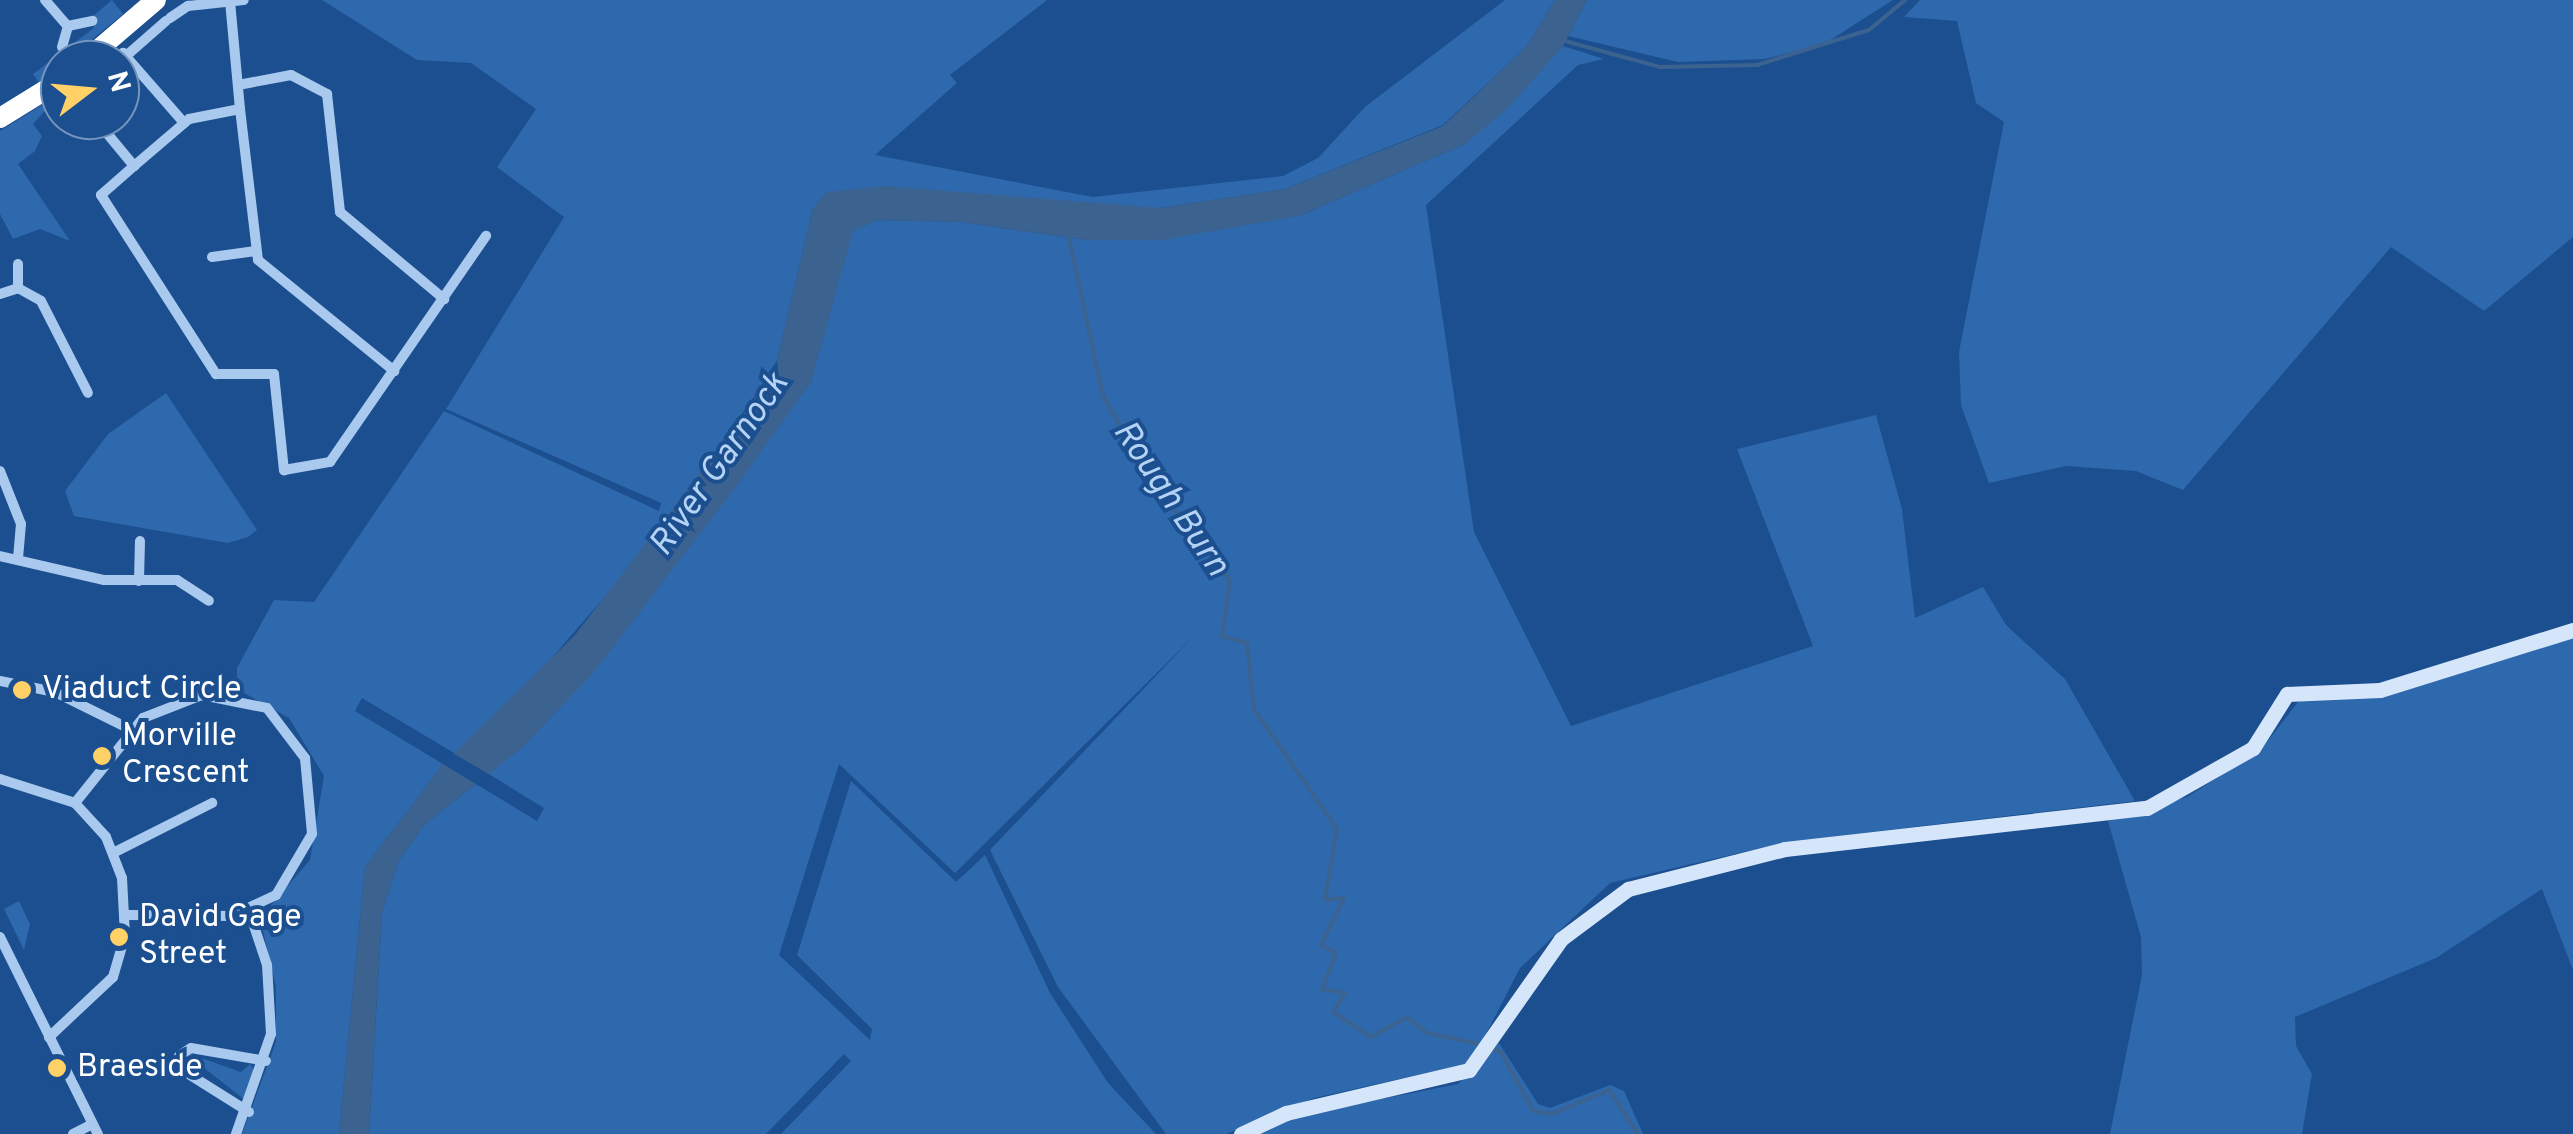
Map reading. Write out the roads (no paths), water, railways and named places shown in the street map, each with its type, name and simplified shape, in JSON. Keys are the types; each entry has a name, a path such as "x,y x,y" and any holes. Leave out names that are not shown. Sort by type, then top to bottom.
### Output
{"highway":[{"path":"104,40 132,8 156,0"},
{"path":"0,118 40,93"}],"street":[{"path":"45,0 68,26"},
{"path":"140,41 168,19 244,0"},
{"path":"230,2 256,251 394,371"},
{"path":"68,26 92,21"},
{"path":"64,40 68,26"},
{"path":"140,76 184,123"},
{"path":"238,86 297,76 327,94 340,212 444,299"},
{"path":"240,108 184,123 100,195 216,374 274,374 284,470 330,462 486,236"},
{"path":"113,140 134,166"},
{"path":"212,258 256,251"},
{"path":"18,264 18,288"},
{"path":"0,294 18,288"},
{"path":"18,288 46,308 88,393"},
{"path":"0,470 21,524 18,558"},
{"path":"139,581 140,541"},
{"path":"0,556 139,581 186,582 209,600"},
{"path":"1241,1134 1306,1108 1454,1078 1487,1048 1561,938 1628,889 1785,849 2147,808 2253,748 2287,694 2380,690 2573,630"},
{"path":"0,681 55,692 130,729"},
{"path":"75,803 130,729 163,706 218,694 268,708 294,738 312,781 307,852 288,883 249,912 127,915"},
{"path":"0,780 75,803 115,852 127,915 113,976 49,1037"},
{"path":"115,852 212,803"},
{"path":"236,1134 249,1112 266,1062 271,986 249,912"},
{"path":"0,937 95,1129 73,1134"},
{"path":"249,1112 182,1070 179,1056 191,1048 266,1062"}],"water":[{"name":"River Garnock","path":"1555,0 1587,0 1563,46 1508,108 1465,144 1299,216 1162,240 1087,240 960,222 877,220 853,231 811,382 735,488 594,672 523,747 424,825 398,862 382,913 369,1134 339,1134 365,867 443,764 575,635 731,433 776,365 813,208 826,192 885,186 1160,208 1285,189 1443,126 1526,47"}],"waterway":[{"path":"1565,41 1660,67 1757,65 1869,30 1905,0"},
{"name":"Rough Burn","path":"1067,229 1103,396 1156,487 1230,580 1222,636 1247,643 1254,709 1337,829 1325,900 1344,898 1321,945 1336,953 1322,989 1345,993 1333,1012 1371,1037 1407,1017 1427,1033 1479,1044"},
{"name":"Rough Burn","path":"1488,1047 1501,1052 1533,1111 1552,1114 1609,1090 1638,1134"}],"place":[{"name":"Viaduct Circle","path":"22,690"},
{"name":"Morville Crescent","path":"102,756"},
{"name":"David Gage Street","path":"119,937"},
{"name":"Braeside","path":"57,1068"}]}
